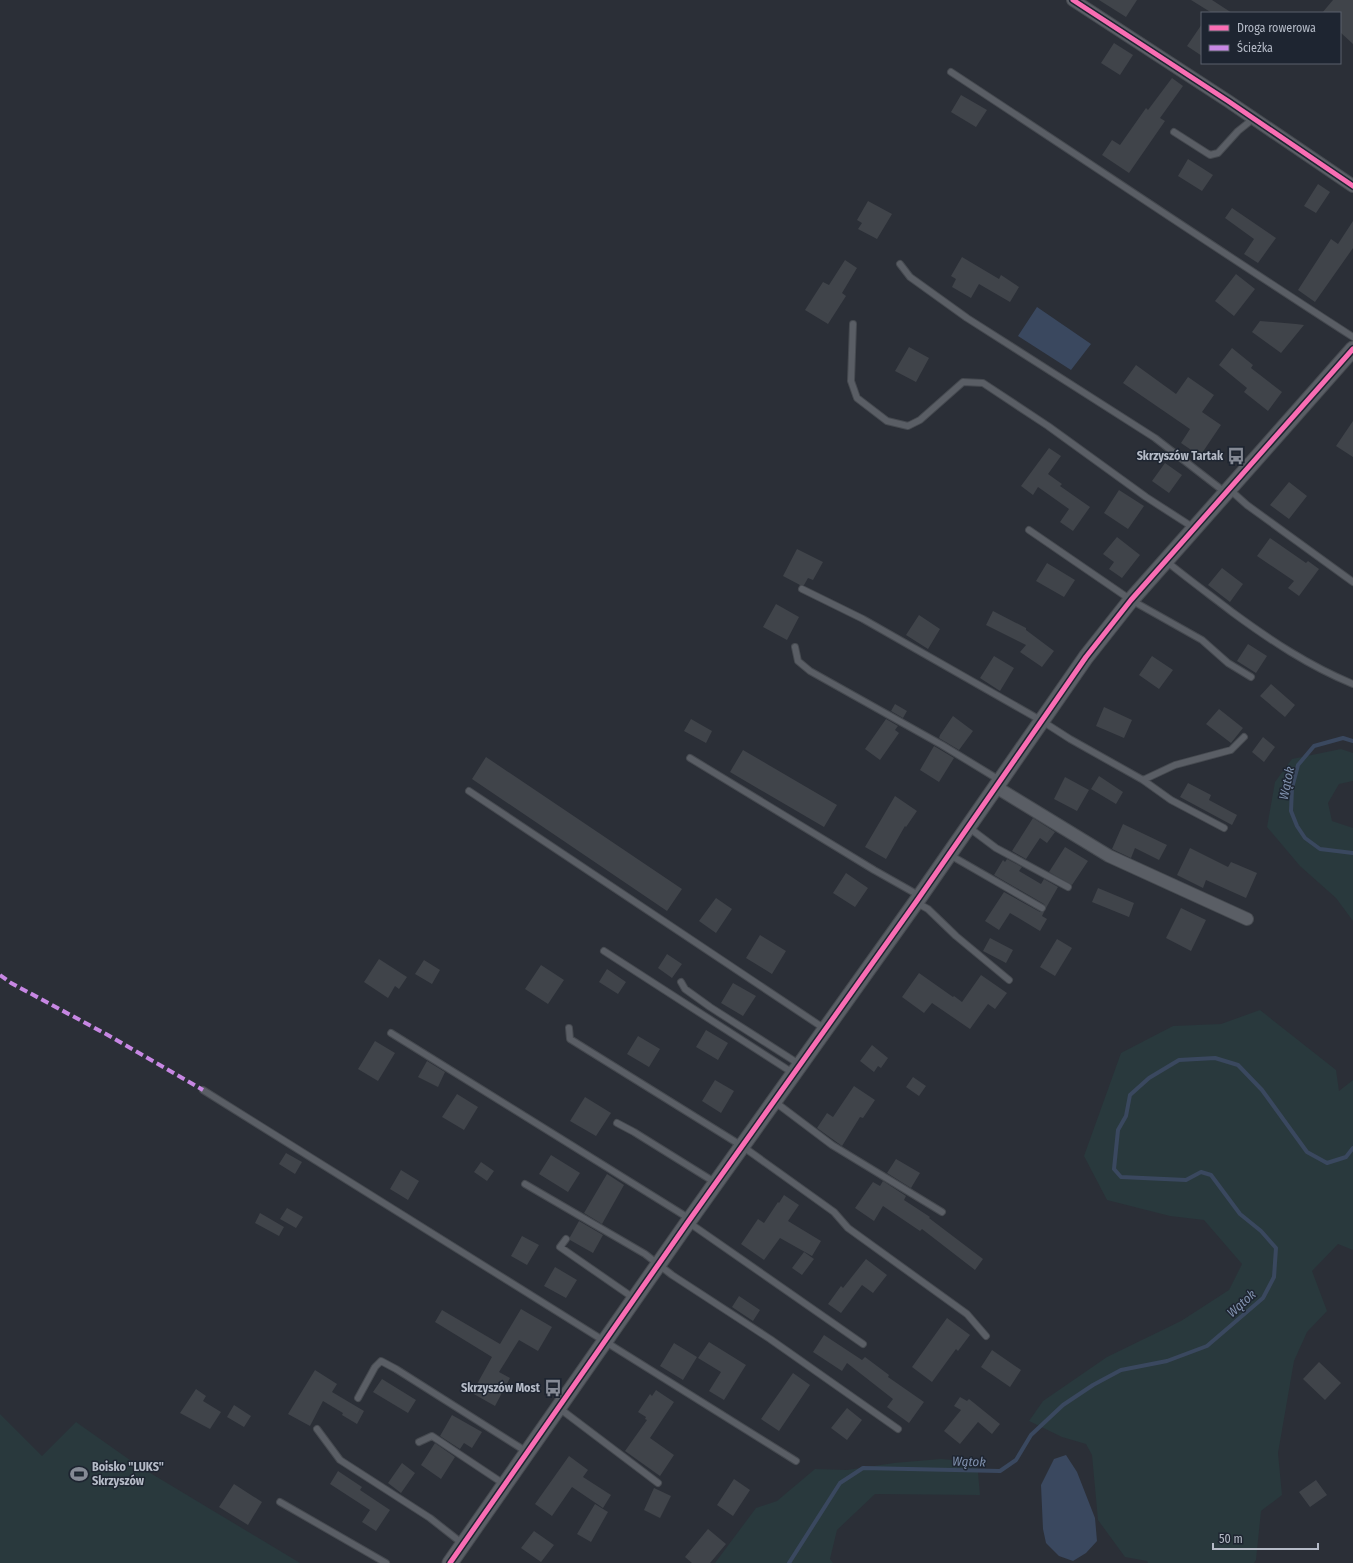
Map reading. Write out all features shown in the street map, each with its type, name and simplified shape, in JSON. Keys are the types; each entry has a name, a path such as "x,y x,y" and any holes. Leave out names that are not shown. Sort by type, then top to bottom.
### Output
{"street":[{"path":"1073,0 1353,186"},
{"path":"450,1563 689,1220 918,899 1086,657 1166,560 1353,349"},
{"path":"998,784 1109,856 1247,919"}],"lane":[{"path":"951,72 1076,153 1201,239 1353,337"},
{"path":"1174,132 1210,155 1218,153 1238,131 1254,119"},
{"path":"900,264 910,277 967,318 1155,438 1353,582"},
{"path":"853,324 851,381 857,398 887,421 908,426 920,420 963,382 983,383 1048,426 1146,497 1194,528"},
{"path":"1029,530 1132,600 1202,640 1228,663 1251,677"},
{"path":"1166,560 1190,581 1275,643 1332,676 1353,684"},
{"path":"802,589 863,619 1143,780 1171,800 1224,828"},
{"path":"795,646 798,661 810,671 942,745 998,784"},
{"path":"1143,780 1175,765 1231,750 1244,737"},
{"path":"690,758 874,870 918,899 956,936 1009,980"},
{"path":"469,790 825,1029"},
{"path":"968,827 996,848 1068,887"},
{"path":"949,854 1042,908"},
{"path":"604,951 796,1069"},
{"path":"681,982 685,989 796,1069"},
{"path":"568,1028 570,1039 742,1146 834,1212 848,1228 967,1314 986,1336"},
{"path":"391,1033 689,1220 863,1344"},
{"path":"203,1090 605,1340 796,1461"},
{"path":"773,1101 832,1145 942,1212"},
{"path":"617,1124 634,1132 716,1183"},
{"path":"525,1184 645,1254 770,1339 898,1429"},
{"path":"566,1239 560,1246 635,1298"},
{"path":"358,1398 375,1367 381,1361 527,1452"},
{"path":"558,1408 658,1483"},
{"path":"317,1429 340,1460 430,1518 463,1544"},
{"path":"419,1442 432,1436 504,1484"},
{"path":"280,1502 386,1563"}],"shaded area":[{"path":"1341,749 1353,753 1353,781 1339,784 1328,803 1332,821 1353,828 1353,921 1336,898 1300,866 1267,827 1275,782 1292,759"},
{"path":"1260,1010 1336,1070 1339,1091 1353,1080 1353,1250 1338,1244 1312,1271 1327,1311 1307,1332 1294,1361 1278,1453 1282,1495 1261,1511 1256,1560 1254,1563 1148,1563 1147,1561 1125,1557 1098,1520 1092,1455 1086,1444 1062,1437 1029,1421 1043,1401 1107,1357 1181,1321 1229,1290 1242,1264 1204,1220 1170,1216 1107,1200 1084,1156 1121,1053 1173,1026 1221,1024"},
{"name":"Boisko \"LUKS\" Skrzyszów","path":"0,1414 42,1456 76,1422 137,1465 300,1563 0,1563"},
{"path":"941,1459 977,1462 980,1495 875,1494 837,1530 830,1559 833,1563 715,1563 756,1508 777,1501 815,1469 847,1470 894,1463"}],"water":[{"path":"1037,307 1091,344 1071,370 1018,336"},
{"path":"1066,1455 1077,1472 1095,1518 1097,1541 1086,1553 1073,1561 1059,1556 1046,1543 1043,1529 1041,1485 1054,1459"}],"building":[{"path":"1099,0 1137,0 1126,17"},
{"path":"1191,0 1212,0 1230,12 1210,12"},
{"path":"1333,0 1353,0 1353,44 1341,33 1341,12 1323,12"},
{"path":"1201,25 1201,55 1187,46"},
{"path":"1114,43 1133,55 1120,75 1101,63"},
{"path":"1172,78 1183,86 1160,118 1165,121 1129,173 1102,155 1112,140 1120,145 1146,108 1148,110"},
{"path":"961,95 987,110 976,127 951,112"},
{"path":"1188,159 1213,175 1202,191 1178,176"},
{"path":"1318,184 1330,192 1316,213 1304,206"},
{"path":"868,201 892,214 877,239 858,229 862,223 857,220"},
{"path":"1232,208 1276,238 1258,263 1244,254 1254,239 1225,218"},
{"path":"1353,221 1353,248 1315,302 1298,290 1331,239 1338,244"},
{"path":"962,257 999,279 1001,275 1019,287 1010,302 979,284 971,298 952,287 956,279 951,276"},
{"path":"845,260 857,268 842,293 846,296 828,324 805,310 823,282 829,285"},
{"path":"1236,274 1255,289 1234,316 1215,301"},
{"path":"1260,321 1304,325 1281,353 1252,332"},
{"path":"909,347 929,358 916,382 895,371"},
{"path":"1232,348 1253,365 1251,368 1282,392 1268,411 1244,392 1247,388 1219,365"},
{"path":"1136,365 1176,394 1188,377 1214,395 1202,412 1221,425 1200,456 1181,443 1190,429 1123,383"},
{"path":"1353,421 1353,457 1336,446"},
{"path":"1049,448 1061,456 1048,474 1062,484 1060,486 1090,507 1073,531 1060,522 1069,509 1038,487 1033,495 1021,486"},
{"path":"1165,463 1182,475 1169,493 1152,481"},
{"path":"1289,482 1307,496 1289,519 1270,505"},
{"path":"1119,490 1144,506 1128,529 1104,513"},
{"path":"1117,537 1140,555 1122,578 1109,569 1114,562 1103,554"},
{"path":"1270,538 1306,563 1308,561 1319,569 1299,596 1288,588 1294,581 1257,556"},
{"path":"797,549 823,562 813,580 808,578 804,585 800,585 783,576"},
{"path":"1047,563 1075,580 1064,597 1036,581"},
{"path":"1222,568 1243,584 1230,602 1208,585"},
{"path":"776,604 799,617 787,640 763,627"},
{"path":"993,611 1026,628 1026,630 1054,651 1042,667 1020,652 1026,645 986,625"},
{"path":"919,615 940,629 928,649 906,635"},
{"path":"1248,644 1267,656 1256,673 1237,661"},
{"path":"994,656 1014,668 1000,691 980,678"},
{"path":"1152,656 1173,670 1159,689 1139,675"},
{"path":"1271,684 1295,705 1285,717 1260,696"},
{"path":"895,704 907,711 903,718 891,711"},
{"path":"1104,707 1132,720 1124,738 1096,726"},
{"path":"1219,709 1243,728 1231,743 1206,724"},
{"path":"953,716 973,731 959,750 939,738"},
{"path":"691,719 712,731 706,743 684,731"},
{"path":"886,719 898,726 895,730 899,733 880,760 865,749"},
{"path":"1263,737 1275,747 1264,762 1252,752"},
{"path":"934,746 954,758 939,782 920,770"},
{"path":"743,750 837,805 824,827 730,772"},
{"path":"486,757 682,889 667,911 472,779"},
{"path":"1099,776 1123,792 1116,804 1091,789"},
{"path":"1065,777 1089,790 1077,811 1054,799"},
{"path":"1188,783 1211,795 1209,800 1237,815 1232,825 1180,797"},
{"path":"895,796 917,811 906,827 905,826 886,859 865,847"},
{"path":"1033,818 1055,832 1047,843 1040,838 1026,859 1012,851"},
{"path":"1123,824 1167,845 1159,860 1135,848 1131,858 1112,849"},
{"path":"1065,847 1088,861 1072,885 1049,872"},
{"path":"1190,848 1228,867 1231,862 1257,873 1246,898 1206,880 1203,888 1177,875"},
{"path":"1007,859 1022,867 1019,871 1041,884 1044,879 1058,887 1046,908 1044,904 994,875 1003,860 1005,862"},
{"path":"846,873 868,888 855,907 833,893"},
{"path":"1098,888 1134,903 1129,917 1092,902"},
{"path":"1004,892 1040,912 1044,912 1042,916 1047,919 1040,931 1010,913 999,930 985,921"},
{"path":"716,898 732,909 716,933 699,921"},
{"path":"1181,908 1206,920 1191,951 1166,938"},
{"path":"760,935 786,951 772,974 746,958"},
{"path":"990,938 1013,950 1006,963 983,951"},
{"path":"1057,939 1072,948 1055,976 1040,967"},
{"path":"667,954 682,964 672,978 658,968"},
{"path":"379,959 407,977 399,989 395,986 388,998 364,982"},
{"path":"424,960 440,970 432,984 415,974"},
{"path":"541,965 564,980 548,1004 525,989"},
{"path":"607,969 626,982 618,994 599,982"},
{"path":"919,973 962,1002 981,975 1007,993 995,1009 988,1004 970,1029 932,1003 924,1013 902,997"},
{"path":"733,983 756,996 743,1016 721,1003"},
{"path":"706,1030 728,1043 718,1060 696,1047"},
{"path":"638,1036 660,1049 649,1067 627,1054"},
{"path":"375,1041 395,1053 378,1081 358,1069"},
{"path":"872,1045 888,1058 881,1068 878,1066 874,1072 860,1061"},
{"path":"427,1061 445,1072 438,1087 418,1077"},
{"path":"913,1077 926,1086 919,1096 906,1087"},
{"path":"715,1080 734,1091 721,1113 702,1101"},
{"path":"854,1086 875,1100 863,1118 860,1117 842,1146 817,1128 827,1113 833,1117"},
{"path":"457,1094 478,1107 464,1130 442,1117"},
{"path":"585,1097 611,1113 596,1136 570,1121"},
{"path":"286,1153 302,1162 295,1174 279,1164"},
{"path":"551,1155 580,1173 568,1192 539,1174"},
{"path":"896,1159 920,1173 911,1188 887,1173"},
{"path":"481,1162 494,1171 487,1181 474,1172"},
{"path":"401,1170 419,1181 408,1200 390,1189"},
{"path":"607,1174 624,1185 602,1224 584,1213"},
{"path":"883,1181 906,1196 904,1200 930,1217 929,1218 983,1259 975,1270 922,1229 920,1231 883,1206 874,1221 855,1208 873,1182 880,1186"},
{"path":"784,1195 799,1205 788,1221 821,1241 812,1256 780,1238 764,1260 741,1244 758,1219 764,1223"},
{"path":"287,1208 303,1217 296,1228 280,1219"},
{"path":"260,1213 284,1227 279,1236 255,1223"},
{"path":"579,1221 603,1235 593,1253 570,1240 570,1237"},
{"path":"522,1236 539,1245 527,1265 511,1256"},
{"path":"804,1252 814,1259 802,1275 792,1268"},
{"path":"866,1259 887,1275 873,1293 862,1285 841,1313 828,1304 841,1286 843,1288"},
{"path":"555,1267 577,1280 566,1298 544,1286"},
{"path":"739,1296 760,1310 753,1321 732,1307"},
{"path":"521,1309 552,1327 538,1351 519,1340 499,1372 510,1378 495,1406 472,1393 492,1357 435,1322 442,1310 500,1344"},
{"path":"947,1318 970,1335 958,1351 956,1349 932,1382 912,1367"},
{"path":"824,1335 862,1360 865,1357 889,1375 888,1377 924,1402 909,1423 887,1407 893,1399 847,1363 842,1371 813,1352"},
{"path":"709,1342 746,1365 724,1400 709,1391 721,1372 698,1358"},
{"path":"674,1343 697,1357 683,1380 660,1366"},
{"path":"992,1350 1021,1370 1010,1387 981,1367"},
{"path":"1319,1362 1341,1383 1325,1400 1303,1379"},
{"path":"315,1370 337,1384 332,1392 364,1411 357,1424 342,1415 343,1413 323,1401 310,1426 288,1414"},
{"path":"793,1373 810,1385 779,1431 761,1419"},
{"path":"382,1379 416,1400 408,1413 373,1392"},
{"path":"196,1389 206,1396 203,1401 221,1412 210,1429 180,1413"},
{"path":"656,1390 674,1402 650,1438 674,1455 660,1476 625,1451 647,1420 645,1419 646,1417 638,1412 650,1394 652,1396"},
{"path":"960,1397 967,1401 969,1399 1000,1424 992,1434 978,1422 960,1444 944,1431 961,1410 954,1406"},
{"path":"234,1405 251,1416 244,1427 227,1417"},
{"path":"847,1408 862,1420 847,1440 831,1428"},
{"path":"452,1415 482,1432 472,1448 464,1443 460,1449 440,1436"},
{"path":"435,1443 455,1457 441,1479 421,1465"},
{"path":"569,1456 588,1470 583,1477 611,1495 603,1508 572,1487 552,1516 535,1504"},
{"path":"402,1463 415,1473 401,1493 388,1483"},
{"path":"338,1471 362,1487 360,1490 390,1510 376,1531 362,1522 370,1510 330,1484"},
{"path":"734,1479 750,1490 733,1516 717,1505"},
{"path":"1316,1480 1327,1495 1310,1507 1299,1492"},
{"path":"234,1484 262,1502 248,1525 219,1507"},
{"path":"654,1488 671,1496 660,1518 644,1510"},
{"path":"595,1504 608,1512 591,1542 577,1534"},
{"path":"708,1529 726,1544 710,1563 692,1563 685,1557"},
{"path":"534,1531 554,1545 541,1562 521,1548"}],"waterway":[{"name":"Wątok","path":"1353,741 1343,738 1314,746 1298,765 1292,788 1291,811 1297,826 1305,838 1320,849 1353,853"},
{"name":"Wątok","path":"789,1563 840,1483 863,1468 1000,1471 1016,1460 1031,1435 1063,1405 1093,1385 1121,1370 1167,1361 1207,1346 1263,1298 1274,1277 1276,1248 1261,1231 1240,1214 1211,1175 1201,1172 1186,1180 1121,1177 1114,1169 1118,1130 1126,1116 1130,1095 1149,1078 1179,1060 1215,1058 1238,1065 1262,1090 1307,1152 1327,1163 1346,1157 1353,1148"}],"marked path":[{"path":"0,975 11,983 106,1034 203,1090"}],"cycle path":[{"path":"1073,0 1228,101 1353,186"},
{"path":"450,1563 688,1222 916,902 1086,657 1131,600 1353,349"}],"place":[{"name":"Skrzyszów Tartak","path":"1236,456"},
{"name":"Skrzyszów Most","path":"553,1388"},
{"name":"Boisko \"LUKS\" Skrzyszów","path":"79,1474"}]}
